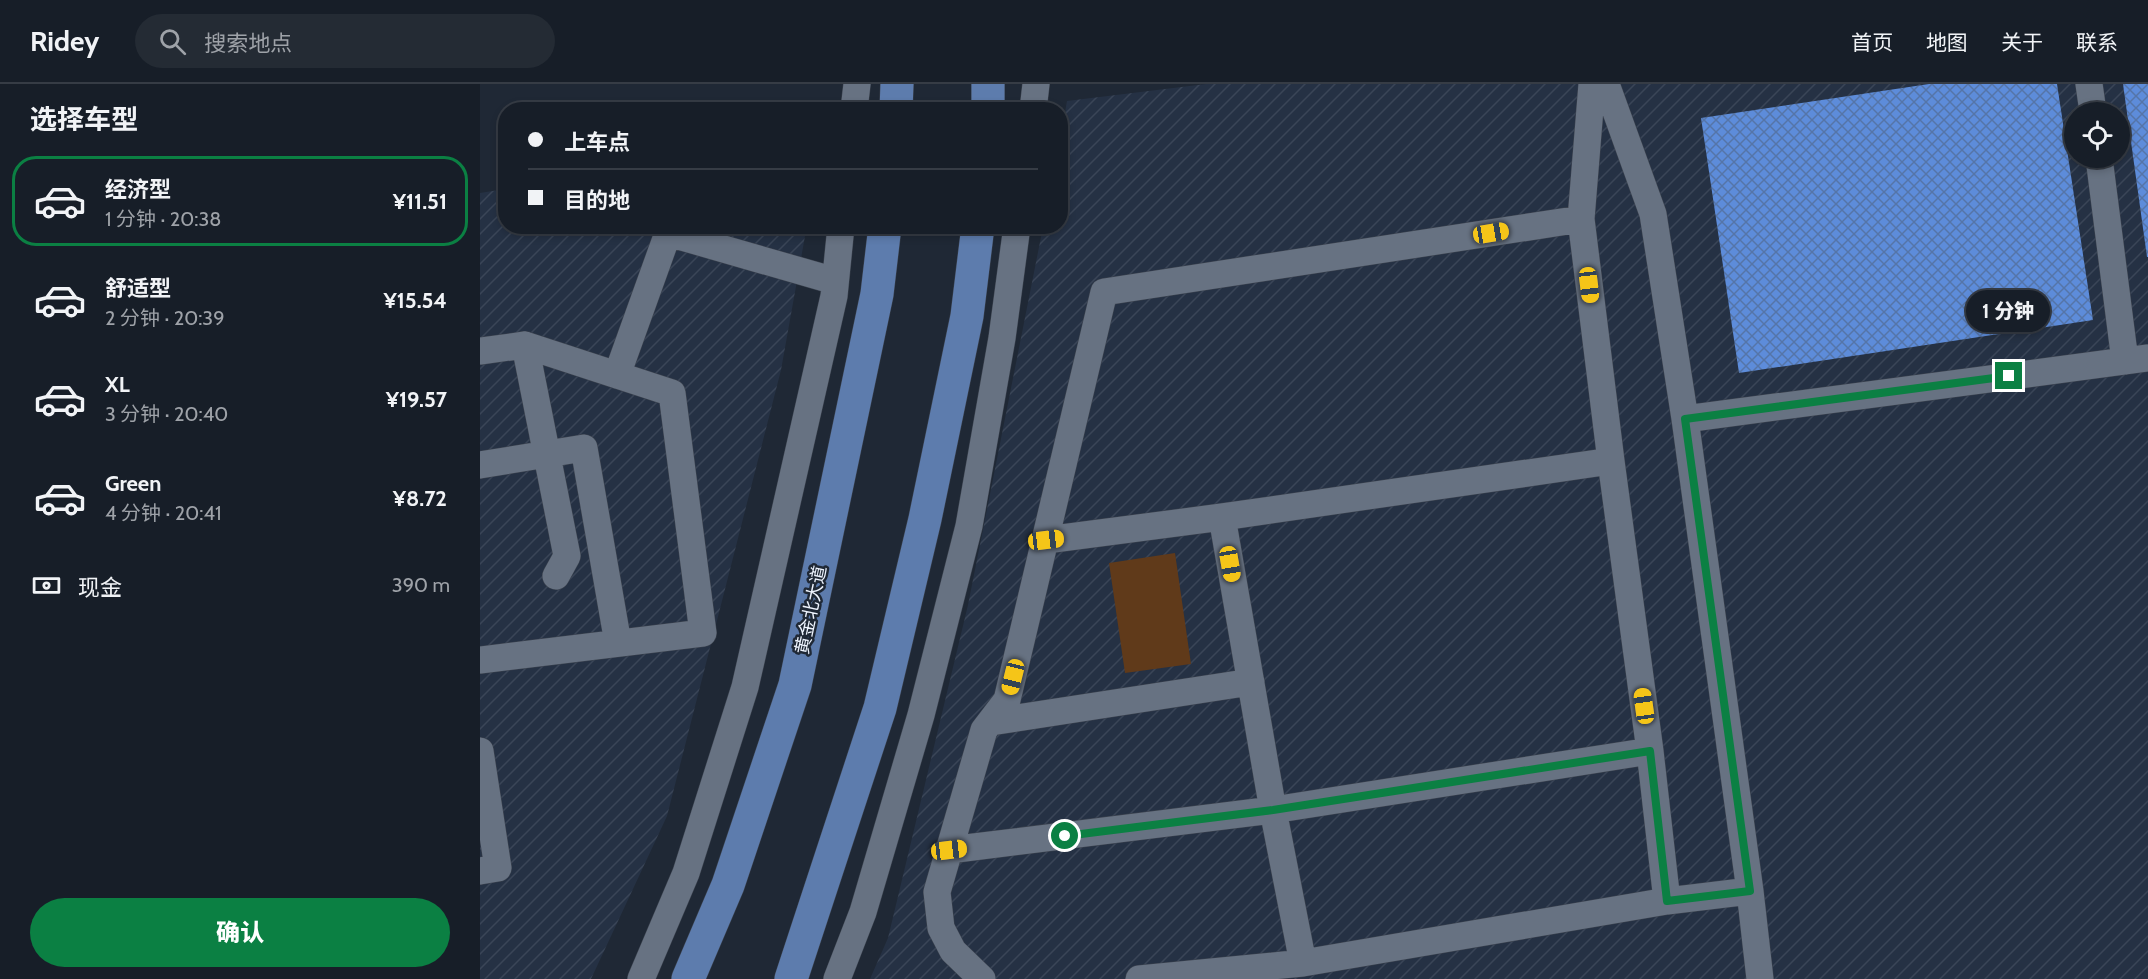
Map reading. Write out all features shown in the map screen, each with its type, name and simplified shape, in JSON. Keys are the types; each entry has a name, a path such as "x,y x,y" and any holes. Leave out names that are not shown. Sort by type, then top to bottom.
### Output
{"main road":[{"path":"896,102 897,84"},
{"path":"988,84 988,102"},
{"name":"黄金北大道","path":"688,979 728,885 795,686 875,306 884,234"},
{"path":"791,979 880,708 925,519 964,328 977,234"}],"street":[{"path":"855,102 857,84"},
{"path":"1034,102 1036,84"},
{"path":"2089,84 2092,102"},
{"path":"1607,85 1581,219 1650,751 1667,901"},
{"path":"1607,85 1653,214 1685,419 1760,979"},
{"path":"1685,419 2137,360 2101,168"},
{"path":"982,979 953,951 941,927 937,892 984,730 1007,700 1104,292 1581,219"},
{"path":"617,375 668,234"},
{"path":"672,234 836,281"},
{"path":"641,979 686,873 745,687 836,281 841,234"},
{"path":"837,979 863,912 918,726 969,526 1002,338 1016,234"},
{"path":"525,345 567,556 556,576"},
{"path":"480,351 525,345 672,393 703,633 480,660"},
{"path":"480,465 584,448 618,643"},
{"path":"1046,540 1611,461"},
{"path":"1222,517 1273,810 1303,963"},
{"path":"990,722 1251,682"},
{"path":"480,751 498,868 480,871"},
{"path":"949,850 1273,810 1650,751"},
{"path":"1139,979 1303,963 1667,901 1750,891"}],"shaded area":[{"path":"1206,84 2148,84 2148,979 870,979 888,938 968,605 1042,234 1068,234 1068,102"},
{"path":"498,190 498,234 795,234 805,236 781,370 667,816 591,979 480,979 480,193"},
{"path":"1175,553 1191,664 1125,673 1109,563"}],"building":[{"path":"1929,84 2057,84 2064,130 2064,168 2070,168 2093,320 1739,373 1701,118"},
{"path":"2123,84 2148,84 2148,257 2130,134 2130,102 2125,102"}],"route":[{"path":"1065,836 1273,810 1650,751 1667,901 1750,891 1685,419 2009,376"}]}
